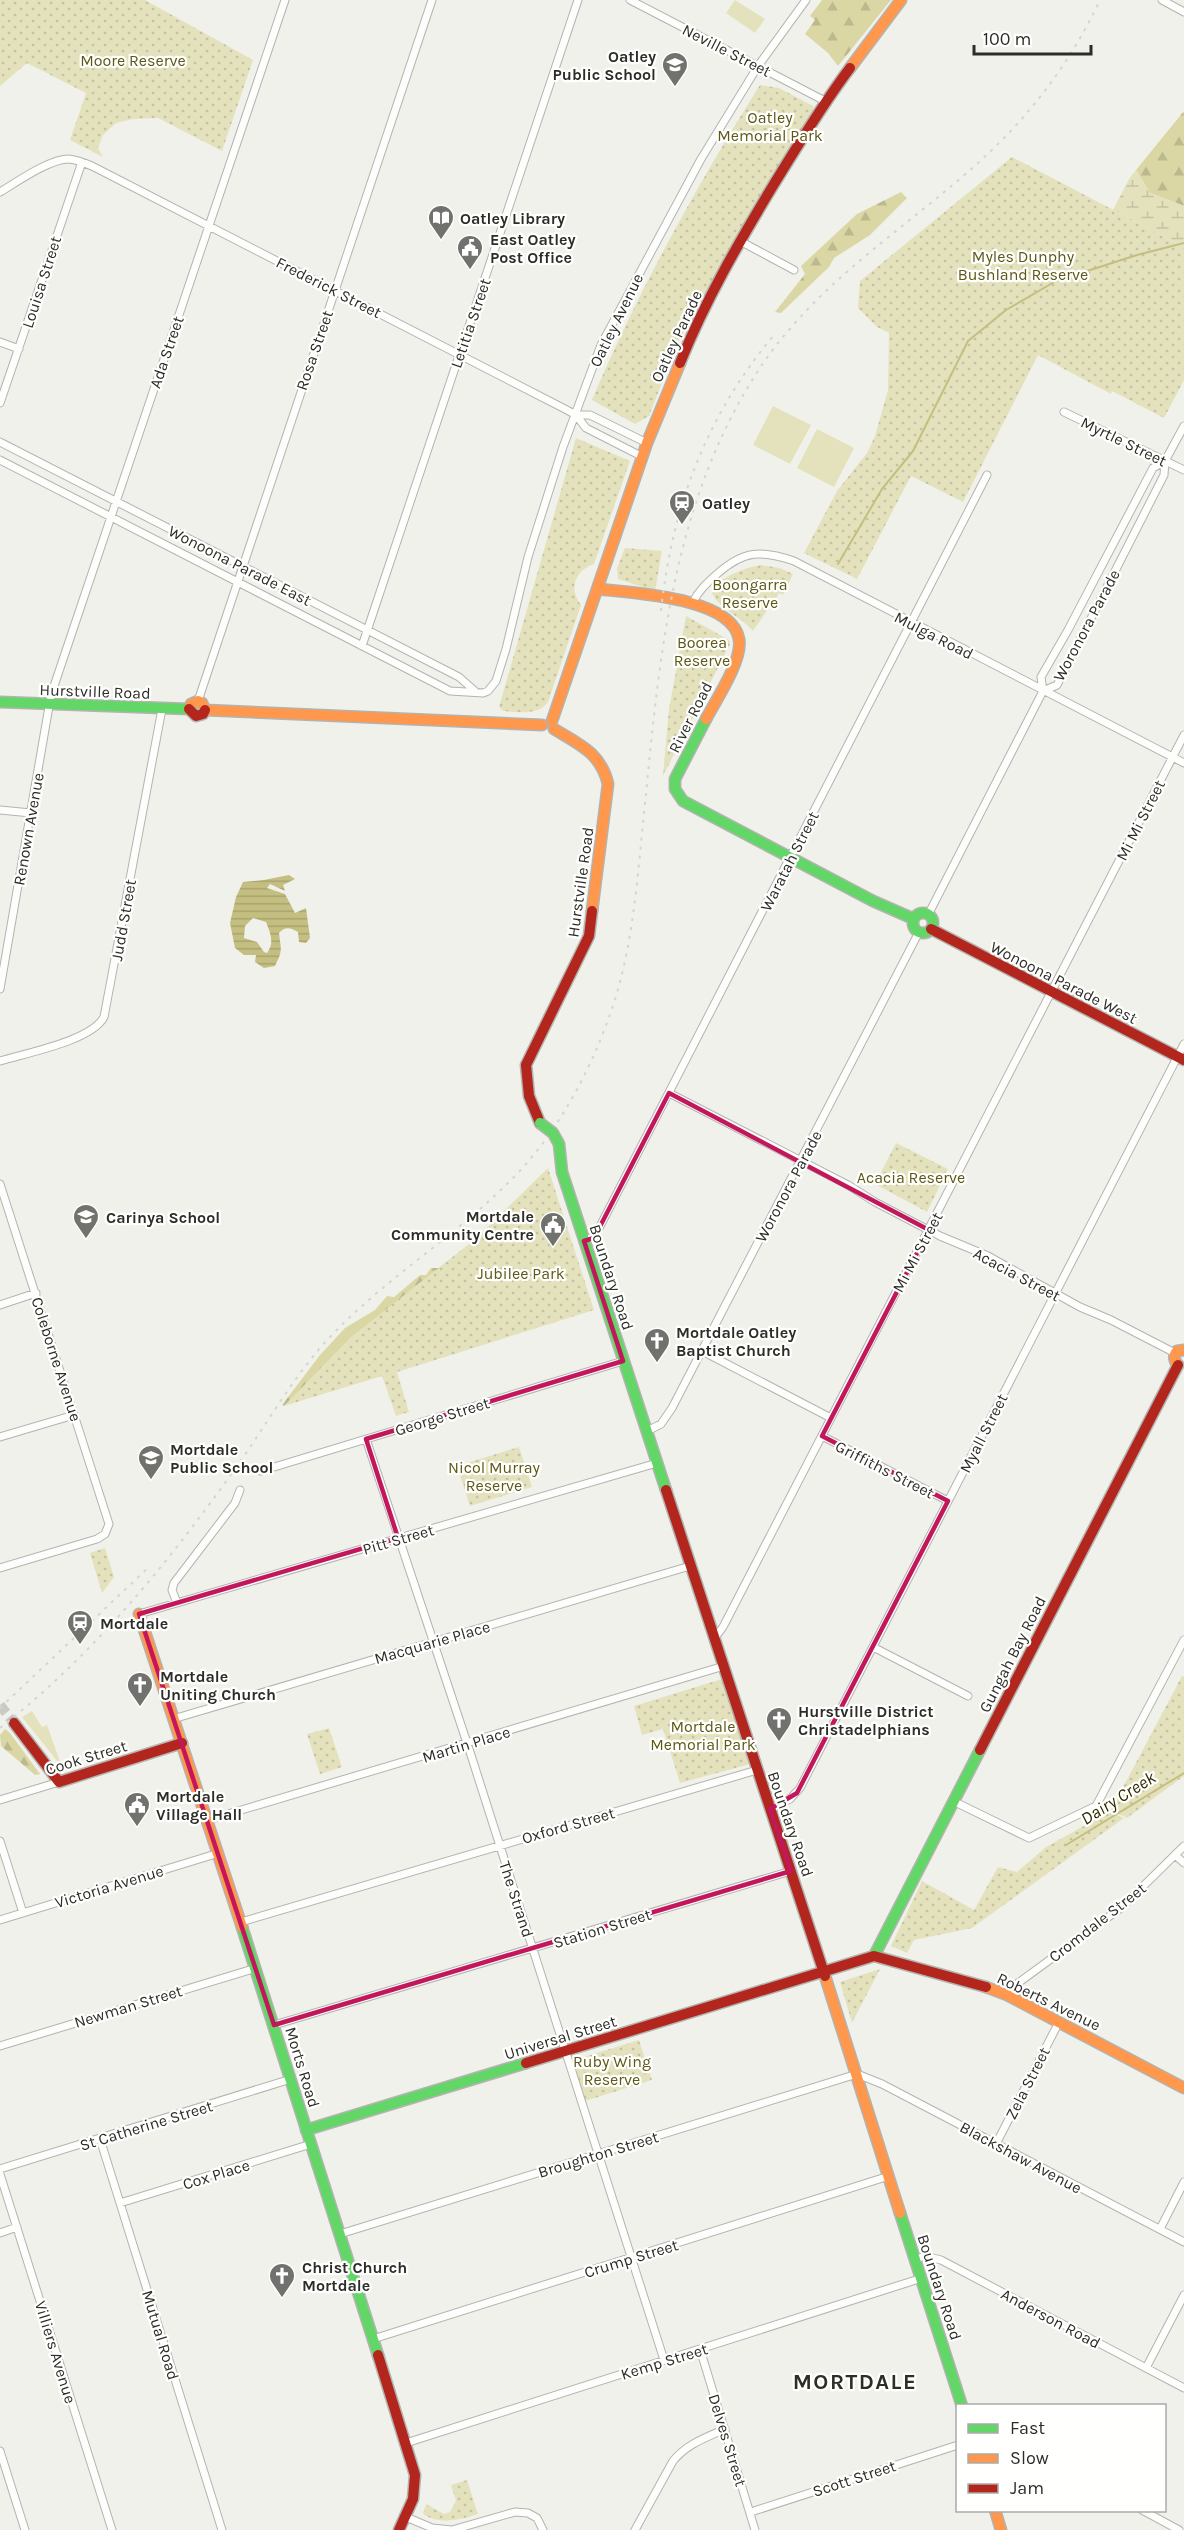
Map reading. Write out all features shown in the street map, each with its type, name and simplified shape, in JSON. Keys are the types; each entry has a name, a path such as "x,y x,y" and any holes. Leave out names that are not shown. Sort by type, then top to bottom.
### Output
{"street":[{"name":"Ada Street","path":"50,704 115,501 285,0"},
{"name":"Rosa Street","path":"197,706 241,567 432,0"},
{"name":"Letitia Street","path":"362,646 578,0"},
{"name":"Neville Street","path":"630,0 825,101"},
{"name":"Oatley Avenue","path":"476,692 488,691 499,673 524,568 563,447 596,357 611,325 701,159 758,66 806,0"},
{"name":"Oatley Parade","path":"549,725 647,443 681,356 740,241 825,101 901,0"},
{"path":"1162,0 1184,12"},
{"path":"0,192 33,172 61,161 82,162"},
{"name":"Frederick Street","path":"82,162 209,225 576,415 590,416 647,443"},
{"name":"Louisa Street","path":"0,403 82,162"},
{"path":"740,241 794,270"},
{"path":"0,342 19,349"},
{"name":"Myrtle Street","path":"1064,412 1184,471"},
{"name":"Frederick Street","path":"576,415 586,428 643,457"},
{"name":"Woronora Parade","path":"928,915 1043,691 1057,685 1164,475 1165,461 1184,426"},
{"name":"Wonoona Parade East","path":"0,442 459,677 476,692"},
{"name":"Wonoona Parade East","path":"0,460 450,691 476,692"},
{"path":"1043,691 1041,677 1153,468 1165,461"},
{"name":"Waratah Street","path":"584,1241 595,1236 987,475"},
{"path":"1125,521 1137,527"},
{"name":"Mulga Road","path":"693,602 702,588 732,561 744,555 767,553 794,561 1184,763"},
{"path":"1104,562 1116,569"},
{"name":"River Road","path":"598,589 678,598 693,602 711,610 733,626 741,639 737,659 677,775 675,789 687,804 790,858"},
{"path":"1068,630 1081,637"},
{"name":"Hurstville Road","path":"0,702 162,709 197,706 549,725 594,752 604,767 608,784 589,936 526,1065 535,1116 540,1123"},
{"name":"Renown Avenue","path":"0,989 4,948 50,704"},
{"name":"Judd Street","path":"0,1061 84,1035 96,1028 104,1017 162,709"},
{"name":"Mi Mi Street","path":"714,1639 723,1627 1184,735"},
{"path":"0,810 31,813"},
{"path":"790,858 914,919"},
{"path":"919,915 928,915 933,922 931,929 924,933 919,932 914,925 914,919 919,915"},
{"name":"Wonoona Parade West","path":"931,929 1181,1059"},
{"name":"Woronora Parade","path":"647,1431 664,1422 919,932"},
{"name":"Myall Street","path":"770,1809 786,1802 797,1793 1054,1294 1181,1059 1184,1044"},
{"name":"Acacia Street","path":"669,1093 928,1230 988,1256 1054,1294 1180,1351"},
{"name":"Boundary Road","path":"540,1123 553,1133 559,1144 562,1172 584,1241 824,1972 961,2404"},
{"name":"Coleborne Avenue","path":"0,1184 109,1521 105,1534 97,1539 0,1568"},
{"path":"0,1305 36,1293"},
{"name":"Griffiths Street","path":"702,1351 831,1418"},
{"path":"1180,1351 1174,1361 1181,1365"},
{"name":"George Street","path":"261,1471 623,1361"},
{"name":"Gungah Bay Road","path":"874,1956 1181,1365"},
{"path":"0,1437 74,1415"},
{"name":"Griffiths Street","path":"822,1436 948,1502"},
{"name":"The Strand","path":"366,1439 467,1744 664,2360"},
{"name":"Pitt Street","path":"139,1614 657,1463"},
{"path":"177,1603 172,1590 174,1583 235,1503 240,1490"},
{"name":"Macquarie Place","path":"173,1719 690,1566"},
{"name":"Morts Road","path":"139,1614 219,1852 406,2444 416,2483 414,2499 399,2530"},
{"path":"953,1801 1029,1838 1096,1806 1184,1640"},
{"path":"873,1647 968,1696"},
{"name":"Martin Place","path":"208,1820 724,1666"},
{"path":"14,1723 59,1782"},
{"name":"Cook Street","path":"0,1800 182,1743"},
{"name":"Oxford Street","path":"241,1922 757,1770"},
{"path":"0,1841 23,1913"},
{"name":"Cromdale Street","path":"1007,1995 1018,1983 1127,1903 1184,1846"},
{"name":"Victoria Avenue","path":"0,1920 219,1852"},
{"path":"1175,1855 1184,1863"},
{"name":"Station Street","path":"274,2025 791,1871"},
{"path":"824,1972 874,1956"},
{"name":"Roberts Avenue","path":"874,1956 1007,1995 1184,2088"},
{"name":"Newman Street","path":"0,2046 256,1968"},
{"name":"Universal Street","path":"306,2130 824,1972"},
{"name":"Zela Street","path":"996,2144 1059,2022"},
{"name":"Blackshaw Avenue","path":"856,2074 882,2084 1184,2242"},
{"name":"Broughton Street","path":"340,2234 856,2074"},
{"name":"St Catherine Street","path":"0,2169 291,2079"},
{"name":"Mutual Road","path":"100,2139 222,2530"},
{"name":"Cox Place","path":"120,2203 311,2144"},
{"name":"Villiers Avenue","path":"0,2174 112,2530"},
{"name":"Crump Street","path":"373,2338 889,2176"},
{"path":"1160,2229 1184,2182"},
{"path":"0,2233 17,2227"},
{"name":"Anderson Road","path":"916,2259 925,2256 941,2260 1184,2388"},
{"name":"Kemp Street","path":"406,2444 922,2278"},
{"path":"1146,2368 1184,2295"},
{"name":"Delves Street","path":"700,2349 755,2530"},
{"path":"635,2530 673,2461 681,2451 688,2445 725,2429"},
{"name":"Scott Street","path":"751,2512 956,2445"},
{"path":"0,2451 25,2530"},
{"path":"406,2517 432,2528 452,2530 522,2512 537,2518 543,2530"},
{"path":"995,2512 1001,2530"},
{"path":"1144,2512 1179,2530"}],"highlighted area":[{"path":"669,1093 929,1230 822,1436 948,1501 797,1793 770,1809 791,1871 274,2025 139,1614 398,1538 366,1439 623,1361 584,1241 594,1238"}],"green space":[{"name":"Moore Reserve","path":"0,0 145,0 253,60 222,151 158,118 133,119 116,123 103,135 98,148 103,157 70,140 86,93 27,63 0,86"},
{"path":"735,0 765,19 755,33 726,13"},
{"path":"822,0 891,0 838,66 828,53 805,34 815,20 810,16"},
{"name":"Oatley Memorial Park","path":"760,85 779,88 813,106 814,114 678,342 649,416 635,424 592,400 629,319 670,239"},
{"path":"1184,111 1184,206 1150,193 1136,170"},
{"name":"Myles Dunphy Bushland Reserve","path":"1012,157 1184,247 1184,380 1164,418 1112,391 1111,394 1038,355 963,502 911,476 857,579 804,553 837,491 867,453 875,436 888,390 889,333 877,327 858,308 860,281"},
{"path":"1136,170 1150,193 1184,206 1184,247 1113,210"},
{"path":"901,192 907,198 870,235 834,258 829,267 781,313 775,312 805,274 801,266 857,214"},
{"path":"773,406 811,425 790,464 753,445"},
{"path":"817,429 854,448 834,487 797,468"},
{"path":"576,438 630,461 594,564 578,575 574,587 581,605 548,702 533,711 503,711 499,707"},
{"path":"625,548 662,551 655,591 618,579 617,568"},
{"name":"Boongarra Reserve","path":"761,565 780,568 793,574 783,595 779,593 753,631 720,604 712,593 727,577 747,568"},
{"name":"Boorea Reserve","path":"686,616 729,640 730,644 663,776 669,709"},
{"name":"Acacia Reserve","path":"896,1143 948,1169 927,1212 875,1184"},
{"name":"Jubilee Park","path":"548,1168 594,1310 397,1372 409,1412 396,1416 382,1376 284,1406 351,1337 474,1240"},
{"path":"445,1264 284,1406 282,1405 320,1355 345,1328 375,1310 387,1296 394,1297 420,1275 426,1275 431,1268 439,1268"},
{"name":"Nicol Murray Reserve","path":"519,1447 532,1487 470,1506 457,1466"},
{"path":"105,1548 114,1577 102,1593 90,1553"},
{"path":"1182,1676 1184,1677 1184,1776 1127,1818 1111,1810"},
{"name":"Mortdale Memorial Park","path":"722,1679 750,1764 680,1783 663,1729 642,1735 634,1706"},
{"path":"32,1711 42,1727 47,1725 62,1767 22,1717"},
{"path":"329,1728 342,1767 320,1774 307,1734"},
{"path":"5,1729 40,1774 35,1775 1,1746 0,1735"},
{"path":"1109,1812 1124,1818 972,1928 914,1940 907,1953 891,1946 922,1881 974,1910 998,1867 1017,1872 1046,1847"},
{"path":"880,1969 852,2023 840,1982"},
{"name":"Ruby Wing Reserve","path":"639,2040 652,2080 585,2101 571,2061"},
{"path":"467,2480 478,2514 457,2520 443,2520 423,2514 426,2504 444,2514 450,2512 456,2501 451,2485"}],"shaded area":[{"path":"289,875 295,879 283,885 285,891 270,884 267,888 285,894 295,913 306,908 310,938 306,943 299,942 298,932 293,929 284,929 279,933 281,950 278,961 275,966 264,968 255,962 256,955 244,955 235,948 230,923 236,897 243,882","holes":["253,918 266,922 271,941 267,953 257,942 244,938 245,926"]}],"waterway":[{"path":"838,564 882,489 913,451 968,341 1006,310 1056,281 1137,255 1184,243"},
{"name":"Dairy Creek","path":"1066,1845 1184,1773"}],"tunnel":[{"path":"0,1705 14,1723"}],"railway":[{"path":"0,1728 68,1669 160,1568 216,1496 296,1379 336,1330 384,1287 483,1207 525,1165 559,1120 587,1071 617,993 634,909 660,665 669,612 694,509 712,459 735,410 773,350 811,305 862,258 970,170 1011,131 1041,96 1067,59 1100,0"},
{"path":"661,611 674,535 696,464 729,398 774,335"},
{"path":"0,1708 150,1566"}],"traffic: fast":[{"path":"0,702 189,709"},
{"path":"706,719 675,779 675,789 683,801 873,901 914,919"},
{"path":"923,913 930,916 933,923 930,930 923,933 916,930 913,923 916,916 923,913"},
{"path":"540,1123 553,1133"},
{"path":"553,1133 559,1144 562,1172 666,1490"},
{"path":"874,1956 980,1750"},
{"path":"242,1927 378,2355"},
{"path":"306,2130 526,2063"},
{"path":"900,2213 961,2404"}],"traffic: slow":[{"path":"850,68 901,0"},
{"path":"552,721 647,443 680,363"},
{"path":"598,589 678,600 719,614 732,625 739,639 737,658 728,680 706,719"},
{"path":"189,709 191,704 198,701 202,703 205,710"},
{"path":"205,710 542,725"},
{"path":"554,729 588,750 600,764 608,784 592,911"},
{"path":"1178,1365 1175,1355 1177,1351 1184,1350"},
{"path":"139,1614 242,1927"},
{"path":"825,1976 900,2213"},
{"path":"986,1987 1007,1995 1184,2088"},
{"path":"996,2512 1001,2530"}],"traffic: jam":[{"path":"680,363 723,272 748,228 810,125 850,68"},
{"path":"189,709 196,716 203,714 205,710"},
{"path":"540,1123 529,1096 526,1065 589,936 592,911"},
{"path":"931,929 1184,1060"},
{"path":"980,1750 1178,1365"},
{"path":"666,1490 825,1976"},
{"path":"14,1723 59,1782 182,1743"},
{"path":"526,2063 874,1956 986,1987"},
{"path":"378,2355 415,2475 413,2499 399,2530"}],"place":[{"name":"Oatley Public School","path":"675,88"},
{"name":"Oatley Library","path":"441,241"},
{"name":"East Oatley Post Office","path":"470,271"},
{"name":"Oatley","path":"682,526"},
{"name":"Carinya School","path":"86,1240"},
{"name":"Mortdale Community Centre","path":"553,1248"},
{"name":"Mortdale Oatley Baptist Church","path":"657,1364"},
{"name":"Mortdale Public School","path":"151,1481"},
{"name":"Mortdale","path":"80,1646"},
{"name":"Mortdale Uniting Church","path":"140,1708"},
{"name":"Hurstville District Christadelphians","path":"779,1743"},
{"name":"Mortdale Village Hall","path":"137,1828"},
{"name":"Christ Church Mortdale","path":"282,2299"}],"district":[{"name":"MORTDALE","path":"855,2381"}]}
